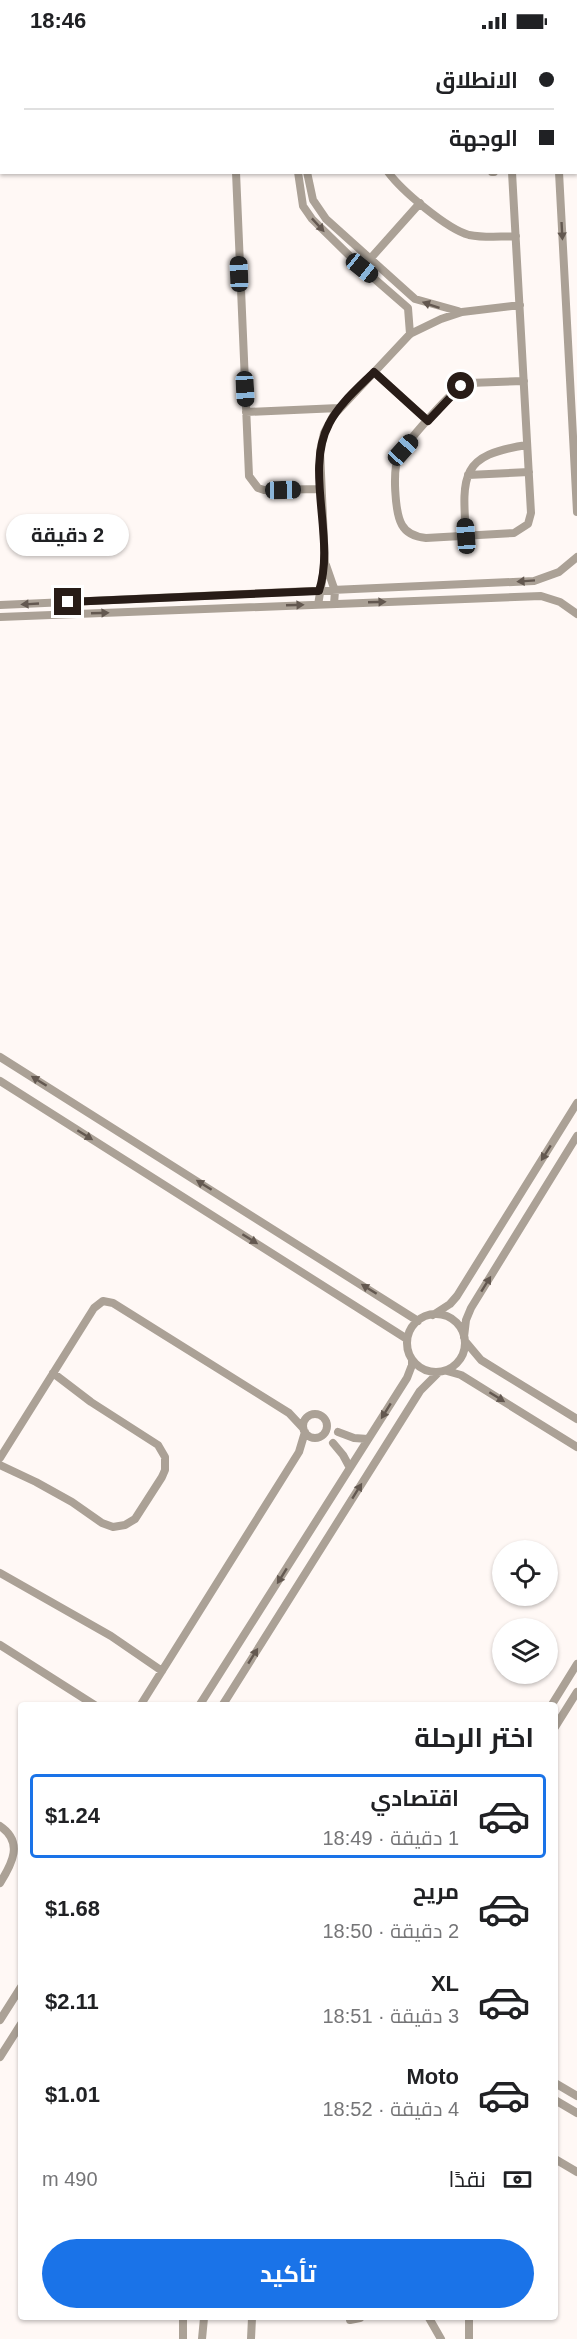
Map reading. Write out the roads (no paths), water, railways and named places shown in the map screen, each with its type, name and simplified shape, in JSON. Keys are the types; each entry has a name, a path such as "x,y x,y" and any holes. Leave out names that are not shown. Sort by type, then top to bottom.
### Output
{"street":[{"path":"236,174 249,476 252,483 264,490 321,489"},
{"path":"298,174 303,206 312,219 362,268 408,308 410,334"},
{"path":"307,174 309,189 318,210 415,299 462,312"},
{"path":"389,174 396,183 420,203 447,224 466,234 488,237 516,236"},
{"path":"512,174 520,305 524,381 527,445 529,472 530,519 524,528 514,533 418,537 406,530 399,518 396,464 403,450 461,386 469,383 524,381"},
{"path":"559,174 577,512"},
{"path":"362,268 420,203"},
{"path":"318,604 325,563 319,461 328,424 339,408 410,334 462,312 520,305"},
{"path":"374,372 428,421"},
{"path":"246,412 339,408"},
{"path":"466,536 464,492 468,475 474,466 490,453 527,445"},
{"path":"468,475 529,472"},
{"path":"0,605 534,581 559,572 577,557"},
{"path":"325,563 335,591 334,604"},
{"path":"0,617 541,596 560,602 577,614"},
{"path":"0,1057 418,1321"},
{"path":"0,1081 407,1339"},
{"path":"203,1702 407,1378 412,1360 407,1339 412,1327 418,1321 450,1304 457,1296 577,1103"},
{"path":"225,1702 420,1391 442,1371 460,1359 466,1320 471,1308 577,1136"},
{"path":"0,1458 94,1308 99,1302 106,1301 289,1413 304,1430 324,1438 343,1455 350,1468"},
{"path":"433,1315 453,1320 458,1325 464,1339 481,1360 577,1419"},
{"path":"412,1360 421,1368 461,1375 577,1447"},
{"path":"0,1465 46,1487 102,1523 113,1527 125,1525 135,1519 162,1477 166,1464 158,1445 91,1402 53,1373"},
{"path":"289,1413 308,1415 315,1413 321,1415 332,1429 354,1438 368,1439"},
{"path":"143,1702 298,1452 304,1421 308,1415"},
{"path":"298,1452 324,1438 332,1429"},
{"path":"0,1573 111,1636 162,1671"},
{"path":"0,1645 90,1702"},
{"path":"553,1702 577,1664"},
{"path":"558,1722 577,1692"},
{"path":"0,1826 12,1837 14,1856 0,1883"},
{"path":"0,2020 18,1992"},
{"path":"0,2057 18,2029"},
{"path":"558,2085 577,2096"},
{"path":"558,2102 577,2113"},
{"path":"558,2161 577,2172"},
{"path":"181,2337 183,2320"},
{"path":"202,2339 204,2320"},
{"path":"250,2339 252,2320"},
{"path":"430,2320 441,2339"},
{"path":"461,2339 469,2335"}]}
